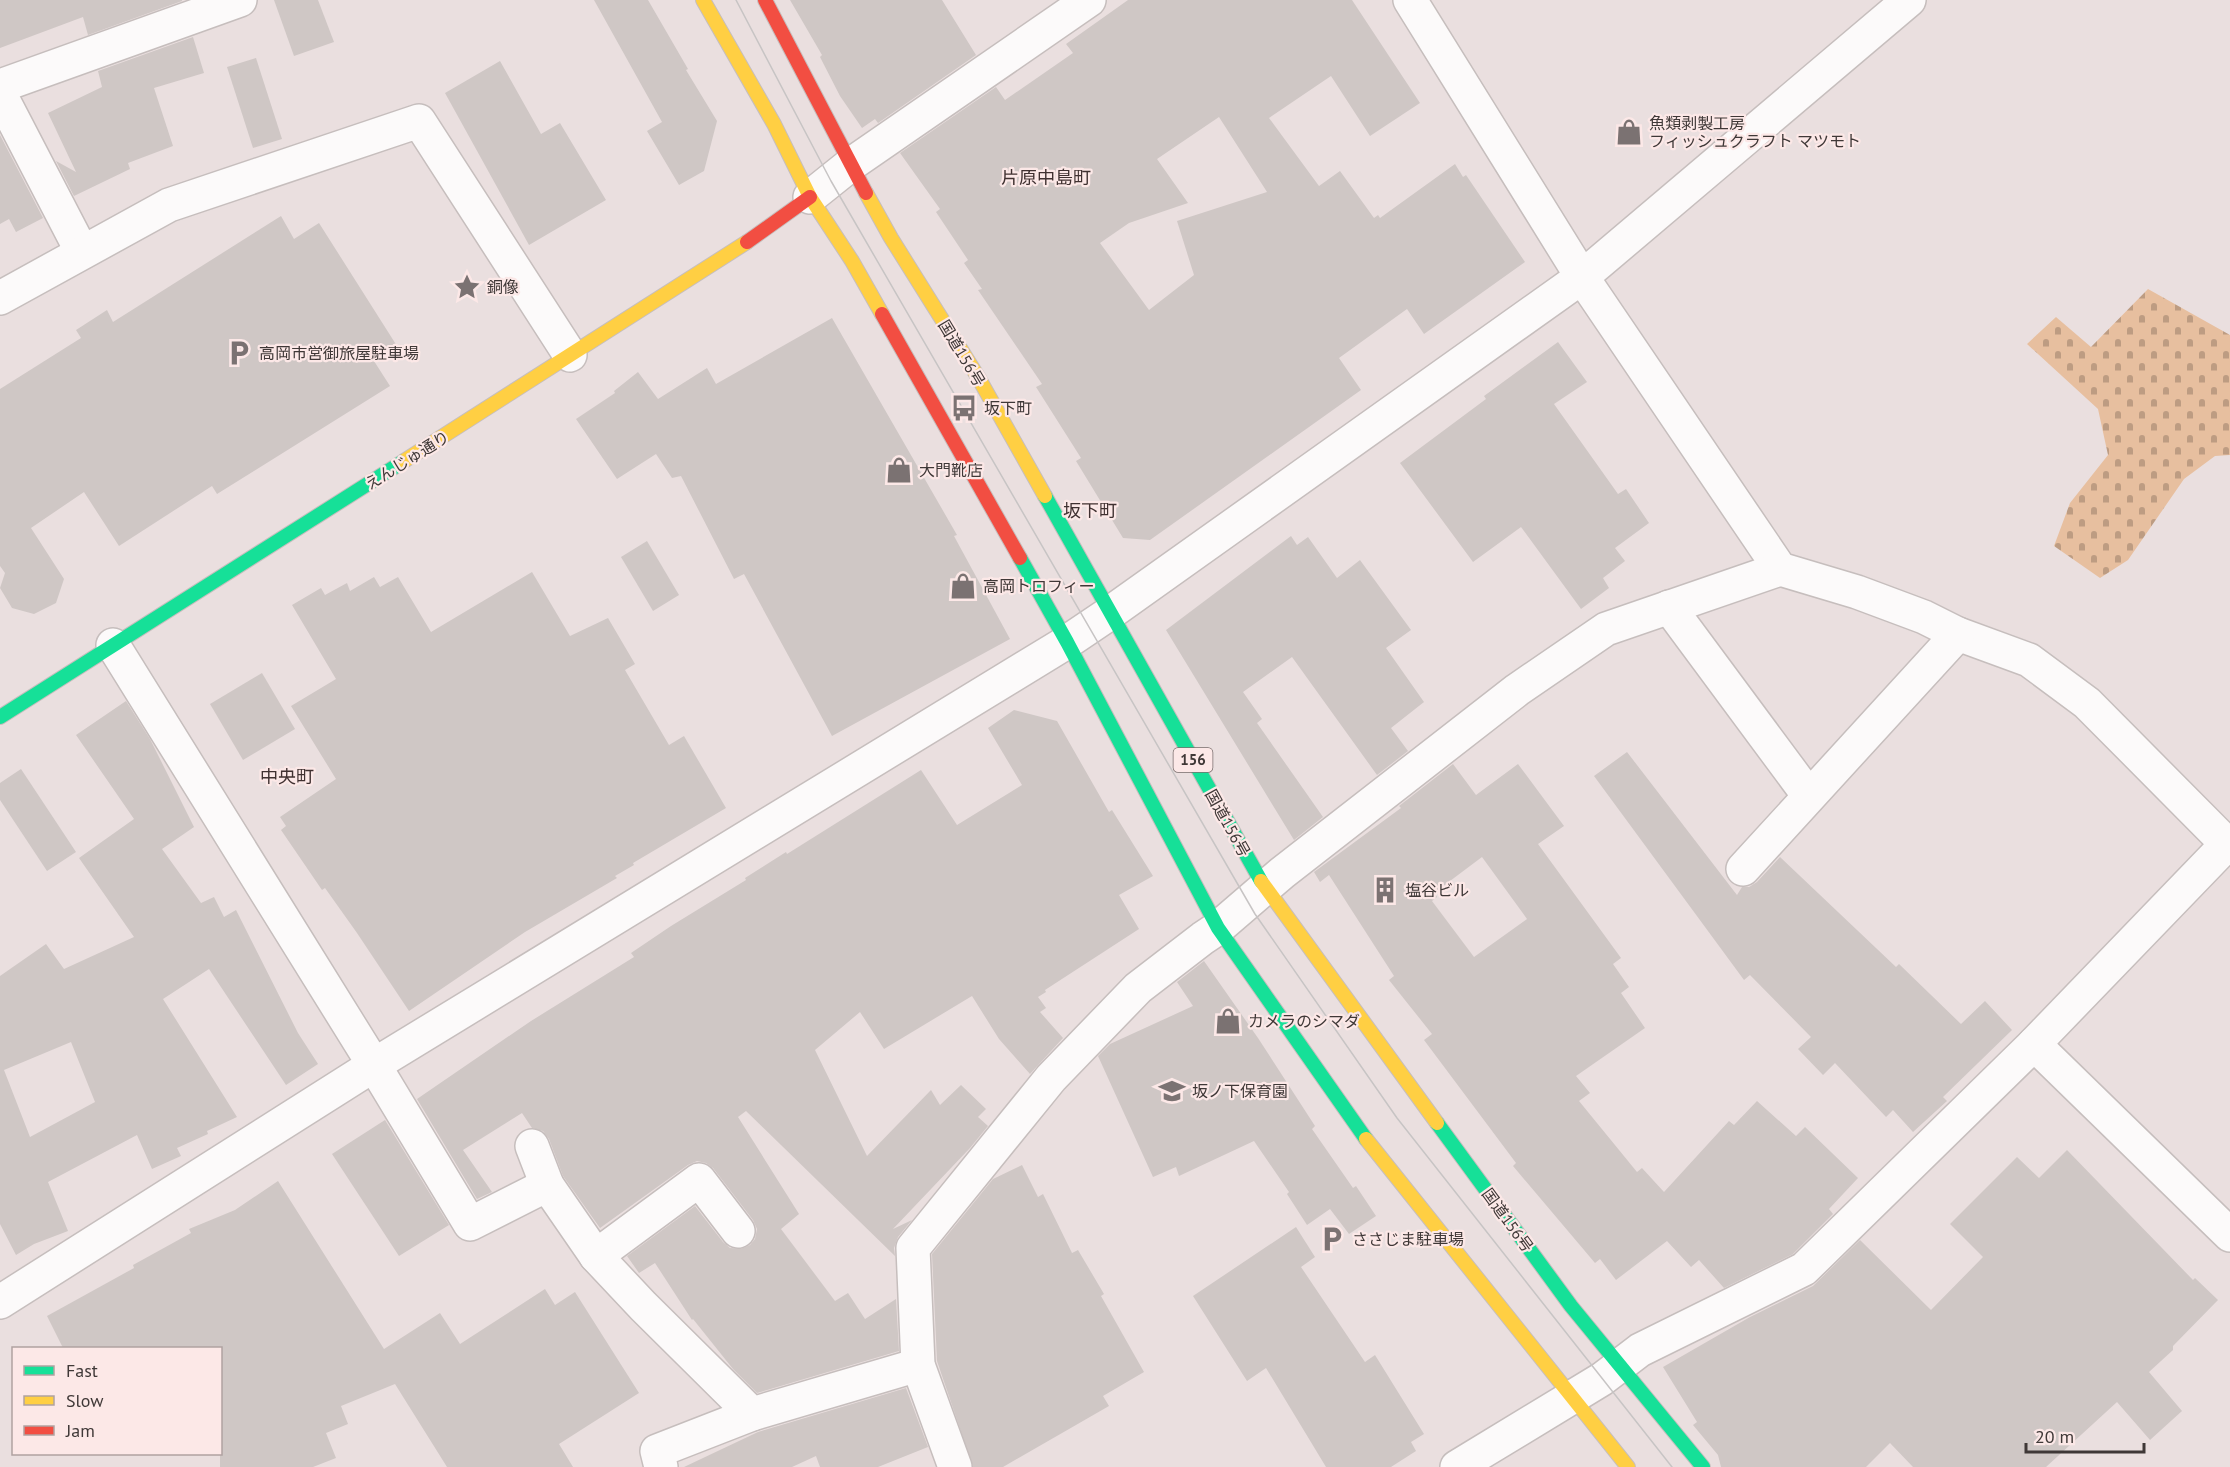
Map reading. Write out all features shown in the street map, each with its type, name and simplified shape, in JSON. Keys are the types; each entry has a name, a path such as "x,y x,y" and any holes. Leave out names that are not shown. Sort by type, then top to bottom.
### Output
{"main road":[{"path":"703,0 774,124 810,197 852,261 1067,642 1218,928 1353,1123 1628,1467"},
{"name":"国道156号","path":"765,0 850,165 891,238 978,377 1265,888 1570,1306 1703,1467"},
{"name":"えんじゅ通り","path":"0,717 765,231 810,197"}],"street":[{"path":"0,86 240,0"},
{"path":"810,197 850,165 1089,0"},
{"path":"1410,0 1582,277 1780,569"},
{"path":"0,1302 374,1065 1067,642 1110,613 1582,277 1909,0"},
{"path":"0,94 82,252"},
{"path":"0,297 169,205 419,121 570,355"},
{"path":"955,1467 918,1365 913,1248 1051,1078 1138,988 1218,928 1265,888 1526,684 1606,629 1780,569 1857,592 2028,660 2087,703 2229,845 2034,1044 1804,1269 1640,1350 1619,1367 1571,1398 1457,1467"},
{"path":"1669,607 1809,796"},
{"path":"1743,869 1958,634"},
{"path":"113,645 470,1224 547,1185"},
{"path":"2034,1044 2230,1235"},
{"path":"532,1146 547,1185 596,1256 752,1414"},
{"path":"596,1256 699,1180 738,1231"},
{"path":"661,1467 657,1451 752,1414 918,1365"}],"green space":[{"path":"2148,289 2230,335 2230,455 2215,456 2184,479 2128,560 2100,578 2054,546 2070,503 2108,455 2098,409 2027,344 2056,317 2091,347"}],"building":[{"path":"0,0 182,1 88,35 83,17 0,48"},
{"path":"274,0 318,0 334,42 294,56"},
{"path":"594,0 648,0 717,121 704,171 679,185 647,131 662,122"},
{"path":"790,0 942,0 976,55 878,123 875,119 862,128 840,96 820,57 822,55"},
{"path":"1128,0 1352,0 1420,103 1370,136 1331,76 1269,118 1319,186 1340,171 1374,218 1378,215 1380,218 1455,164 1463,177 1466,175 1525,262 1424,334 1407,309 1339,358 1361,390 1150,540 1123,538 1076,461 1081,458 1036,387 1042,384 978,290 982,289 964,263 968,260 936,212 940,209 900,153 996,87 1005,100 1073,53 1066,44","holes":["1219,117 1267,192 1177,221 1194,275 1149,310 1100,243 1129,223 1188,203 1157,159"]},
{"path":"193,37 204,73 154,88 173,146 128,163 130,169 74,196 56,161 76,172 48,113 102,87 98,71"},
{"path":"256,58 282,139 253,148 227,67"},
{"path":"500,61 541,134 560,123 606,200 529,245 445,93"},
{"path":"0,135 43,218 16,232 9,219 0,224"},
{"path":"281,216 294,239 319,223 397,346 374,361 390,386 217,494 212,486 119,546 84,492 31,528 64,579 56,603 34,614 12,608 0,588 5,573 0,566 0,389 81,338 76,330 107,310 113,322"},
{"path":"832,318 957,535 954,536 1010,639 832,736 744,574 734,579 681,476 672,478 656,454 617,479 576,419 615,393 614,391 638,372 658,399 707,368 716,384"},
{"path":"1558,342 1587,382 1554,404 1618,494 1626,489 1649,523 1615,548 1625,561 1603,578 1609,588 1581,609 1521,527 1473,562 1400,463 1486,399 1484,396"},
{"path":"1291,536 1297,545 1308,537 1337,578 1360,560 1411,630 1386,648 1424,702 1391,728 1408,751 1377,775 1292,657 1243,692 1262,719 1257,723 1323,817 1294,840 1166,630"},
{"path":"647,541 679,595 653,611 621,557"},
{"path":"532,572 570,636 608,618 635,664 625,670 669,745 684,736 726,808 633,863 634,865 615,876 617,878 525,932 409,1011 357,933 325,888 322,890 281,830 286,826 280,817 336,779 291,706 336,679 292,605 321,588 325,595 347,583 350,591 374,577 380,587 398,577 431,632"},
{"path":"262,673 295,729 243,760 210,704"},
{"path":"126,701 150,739 194,827 162,849 201,903 214,897 224,917 236,910 298,1033 318,1064 286,1085 209,969 163,999 237,1117 177,1148 181,1156 152,1169 137,1135 48,1182 68,1231 34,1244 16,1255 0,1224 0,976 46,944 64,969 134,937 79,858 134,819 76,735","holes":["71,1042 95,1102 30,1137 4,1070"]},
{"path":"1014,710 1057,721 1109,812 1112,810 1153,876 1119,895 1139,929 1045,990 1046,992 1038,997 1046,1008 1040,1012 1063,1038 1030,1074 999,1039 972,996 884,1049 860,1012 815,1050 867,1156 931,1090 940,1105 961,1085 986,1109 978,1117 988,1126 893,1229 912,1220 898,1237 894,1248 895,1256 746,1111 738,1117 799,1214 781,1229 835,1301 848,1293 865,1319 896,1299 899,1351 757,1393 733,1369 692,1320 655,1263 639,1273 627,1256 695,1206 730,1248 741,1249 750,1245 755,1239 757,1229 753,1220 713,1168 697,1161 688,1165 600,1228 563,1176 549,1139 543,1131 532,1128 522,1113 463,1150 492,1192 477,1199 417,1099 531,1021 634,957 631,953 671,926 746,880 745,878 786,852 787,854 921,770 957,825 1022,785 988,728"},
{"path":"1627,752 1737,895 1742,887 1749,887 1757,882 1780,857 1896,967 1899,964 1961,1024 1985,1001 2012,1030 1943,1097 1947,1101 1913,1132 1893,1110 1886,1117 1835,1063 1823,1075 1798,1049 1811,1037 1750,975 1744,980 1594,776"},
{"path":"1453,764 1476,795 1518,764 1564,826 1538,844 1621,958 1613,964 1629,987 1621,993 1645,1028 1576,1076 1590,1093 1579,1101 1637,1172 1642,1168 1664,1192 1729,1121 1734,1125 1757,1101 1796,1136 1805,1127 1858,1178 1829,1209 1833,1214 1793,1254 1724,1288 1699,1260 1691,1267 1667,1241 1616,1280 1600,1259 1595,1263 1513,1166 1516,1163 1424,1040 1432,1034 1389,980 1394,976 1329,875 1320,882 1314,872 1401,808 1399,806","holes":["1482,857 1527,919 1474,957 1432,901 1437,897 1434,893"]},
{"path":"21,769 76,852 47,871 0,800 0,783"},
{"path":"1204,961 1258,1038 1315,1126 1312,1129 1353,1188 1356,1186 1376,1216 1349,1234 1330,1209 1307,1225 1287,1194 1289,1192 1254,1141 1179,1176 1176,1167 1153,1177 1098,1056 1110,1044 1193,1006 1177,982"},
{"path":"385,1120 449,1225 399,1256 332,1154"},
{"path":"2067,1150 2193,1280 2195,1278 2218,1300 2173,1346 2173,1350 2149,1372 2182,1411 2150,1440 2117,1402 2046,1467 1913,1467 1890,1443 1866,1467 1721,1467 1718,1455 1693,1425 1697,1422 1663,1367 1750,1317 1813,1286 1860,1240 1931,1310 1983,1257 1950,1224 2017,1157 2039,1178"},
{"path":"1022,1165 1038,1197 1043,1194 1072,1253 1078,1250 1104,1294 1101,1296 1144,1372 1103,1396 1109,1406 1003,1467 973,1467 937,1361 932,1254 993,1179"},
{"path":"278,1181 384,1349 440,1313 460,1344 545,1289 555,1305 575,1292 639,1393 559,1444 573,1467 447,1467 395,1384 341,1406 348,1424 326,1433 336,1458 313,1467 220,1467 222,1347 62,1347 47,1316 134,1268 133,1265 191,1233 189,1229 235,1210"},
{"path":"1296,1227 1315,1257 1301,1267 1365,1362 1375,1355 1424,1434 1411,1442 1416,1451 1391,1467 1326,1467 1266,1368 1247,1381 1193,1296"},
{"path":"906,1388 928,1447 878,1467 820,1467 816,1456 792,1467 684,1467 758,1432"}],"tram line":[{"path":"736,0 831,181 1255,914 1397,1118 1672,1467"}],"traffic: fast":[{"path":"0,717 404,461"},
{"path":"1045,496 1261,881"},
{"path":"1020,558 1067,642 1218,928 1366,1139"},
{"path":"1437,1123 1571,1306 1703,1467"}],"traffic: slow":[{"path":"703,0 774,124 810,197 852,261 882,314"},
{"path":"866,193 891,238 978,377 1045,496"},
{"path":"404,461 747,242"},
{"path":"1261,881 1437,1123"},
{"path":"1366,1139 1628,1467"}],"traffic: jam":[{"path":"765,0 866,193"},
{"path":"747,242 810,197"},
{"path":"882,314 1020,558"}],"place":[{"name":"魚類剥製工房 フィッシュクラフト マツモト","path":"1629,132"},
{"name":"銅像","path":"467,287"},
{"name":"高岡市営御旅屋駐車場","path":"239,353"},
{"name":"坂下町","path":"964,408"},
{"name":"大門靴店","path":"899,470"},
{"name":"高岡トロフィー","path":"963,586"},
{"name":"塩谷ビル","path":"1385,890"},
{"name":"カメラのシマダ","path":"1228,1021"},
{"name":"坂ノ下保育園","path":"1172,1091"},
{"name":"ささじま駐車場","path":"1332,1239"}],"district":[{"name":"片原中島町","path":"1046,178"},
{"name":"坂下町","path":"1090,511"},
{"name":"中央町","path":"287,777"}]}
